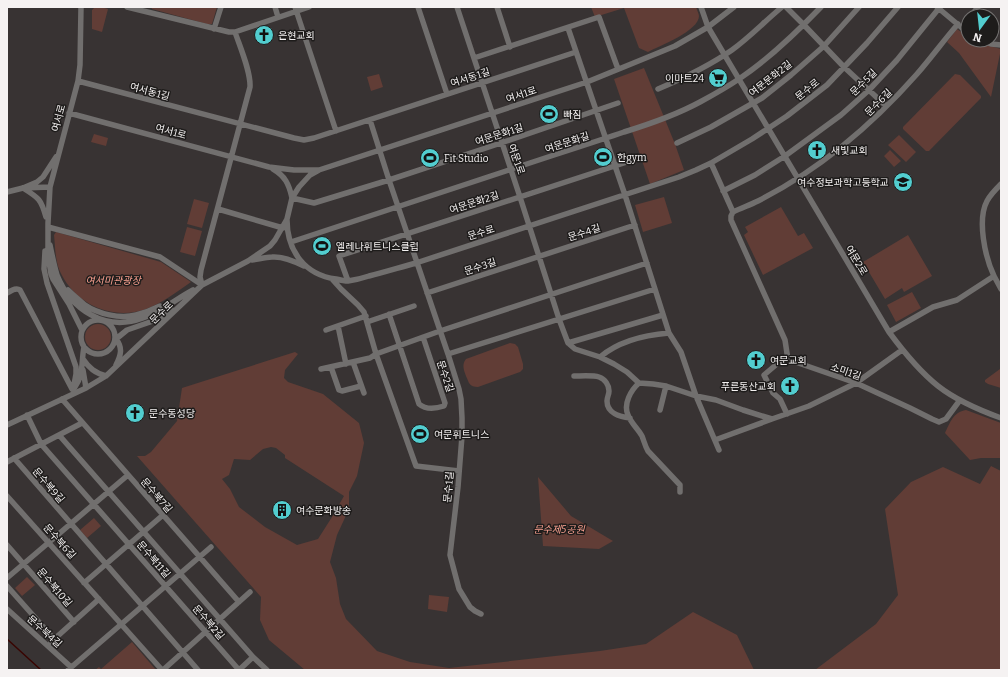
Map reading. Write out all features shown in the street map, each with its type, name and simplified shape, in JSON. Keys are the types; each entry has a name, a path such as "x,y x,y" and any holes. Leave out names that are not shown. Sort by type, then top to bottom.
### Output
{"street":[{"name":"여서로","path":"48,228 50,187 78,80 80,65 81,7"},
{"path":"127,7 147,9 229,32 235,32 296,9 309,7"},
{"path":"214,29 221,7"},
{"path":"275,7 278,17"},
{"path":"418,7 447,94"},
{"name":"여문1로","path":"457,7 568,343"},
{"path":"497,7 510,46"},
{"name":"여문2로","path":"701,7 708,27 724,55 889,332 902,350 931,380 949,394 1001,418"},
{"name":"여서1로","path":"292,198 305,180 319,170 587,82 669,48 708,27 734,7"},
{"path":"658,89 692,74 724,55 738,45 782,7"},
{"path":"786,7 844,67 886,106"},
{"name":"여문문화길","path":"291,242 606,139 683,110 739,79 770,55 804,25 820,7"},
{"name":"여문문화2길","path":"677,143 711,127 762,98 824,46 859,7"},
{"name":"문수로","path":"287,219 288,233 296,255 306,266 312,272 332,279 348,281 416,263 679,177 711,163 768,129 811,98 827,85 867,43 898,7"},
{"path":"939,7 958,24"},
{"name":"문수5길","path":"785,156 841,115 869,90 897,60 939,7"},
{"path":"296,9 336,130"},
{"path":"474,58 600,17 618,69"},
{"name":"문수6길","path":"797,178 863,129 918,73 958,24"},
{"path":"568,28 635,225 669,333 681,352 696,396 719,450"},
{"path":"202,285 200,277 201,270 250,87 244,58 235,32"},
{"name":"여서동1길","path":"78,80 304,140 370,120 576,52"},
{"name":"여문문화1길","path":"292,198 314,203 389,180 618,103"},
{"name":"여서1로","path":"69,113 269,167"},
{"path":"370,120 380,150"},
{"name":"문수1길","path":"380,150 416,263 459,389 462,403 462,436 450,555 459,589 470,607 481,614"},
{"path":"23,188 37,182 43,177 59,151"},
{"path":"723,191 755,175 785,156"},
{"name":"여문문화2길","path":"348,281 339,256 639,158"},
{"path":"711,163 733,212"},
{"path":"269,167 294,170 319,170"},
{"path":"248,261 270,246 283,228 287,219 292,198 285,179 269,167"},
{"path":"787,414 783,403 773,393 764,375 783,359 788,360 785,340 731,220 731,216 733,212 797,178"},
{"path":"1001,184 987,201 983,215 987,259 1001,290"},
{"path":"7,192 23,188 41,186 50,187"},
{"path":"23,188 37,197 43,207 57,275 70,298 79,307 106,322 113,329 116,339 120,344 119,358 113,370"},
{"path":"218,209 283,228"},
{"name":"문수4길","path":"539,257 635,225"},
{"path":"48,228 160,257 202,285"},
{"path":"48,228 48,255 51,274 76,317 82,330 81,339 84,347 88,351 98,354 108,352 112,348 116,339 127,330 153,321 179,307"},
{"path":"48,228 44,269 47,283 76,367 73,390"},
{"path":"248,261 267,257 277,257 291,260 306,266"},
{"name":"문수3길","path":"427,293 539,257"},
{"name":"문수로","path":"55,402 86,388 106,376 202,285 248,261"},
{"path":"321,369 370,358 376,354 440,331 647,263"},
{"path":"889,332 933,307 957,300 994,276"},
{"path":"332,279 363,311 376,354 416,466 459,471"},
{"path":"62,284 89,307 100,312 114,315 136,315 178,298"},
{"path":"82,330 90,322 96,320 128,322 141,319 155,313 202,285"},
{"path":"7,293 16,289 20,290 73,390"},
{"path":"448,354 655,289"},
{"path":"326,330 414,306"},
{"name":"문수2길","path":"389,314 419,404 432,408 443,406 445,403 423,337"},
{"path":"568,343 663,315"},
{"path":"338,326 346,364"},
{"path":"600,357 609,350 621,344 648,335 669,333"},
{"path":"568,343 575,349 600,357 625,370 639,383 666,386 696,396 716,400 772,419"},
{"path":"84,347 83,366 86,388"},
{"path":"715,440 809,406 826,398 856,383 902,350"},
{"path":"83,358 92,370 106,376"},
{"name":"소미1길","path":"788,360 856,383 939,422 946,419 960,400"},
{"path":"353,362 364,393"},
{"path":"7,425 55,402 73,390 83,366"},
{"path":"331,367 339,390 342,391 361,386"},
{"path":"574,376 597,376 602,378 609,388 607,402 610,409 619,416 630,418"},
{"path":"639,383 631,394 627,403 627,412 642,436 648,451 680,485 680,492"},
{"path":"660,410 666,386"},
{"name":"문수북7길","path":"62,400 239,602"},
{"path":"27,415 41,444 94,504"},
{"path":"7,462 82,423"},
{"path":"58,435 108,492"},
{"name":"문수북9길","path":"14,458 71,524"},
{"path":"48,542 128,475"},
{"name":"문수북11길","path":"108,492 180,574"},
{"name":"문수북6길","path":"7,496 163,670"},
{"name":"문수북11길","path":"94,504 165,586"},
{"name":"문수북11길","path":"84,583 163,515"},
{"path":"71,524 198,670"},
{"name":"문수북10길","path":"7,578 48,542"},
{"path":"7,545 24,564"},
{"path":"70,668 210,547"},
{"name":"문수북10길","path":"24,564 74,622"},
{"name":"문수북2길","path":"180,574 253,657 267,670"},
{"path":"7,586 54,639"},
{"name":"문수북2길","path":"165,586 239,670"},
{"path":"163,670 250,592"},
{"path":"47,645 99,599"},
{"name":"문수북4길","path":"7,609 70,668"},
{"path":"239,670 253,657"}],"green space":[{"path":"95,7 108,9 102,32 92,29 92,10"},
{"path":"151,7 217,7 212,24 207,24 152,9"},
{"path":"591,7 696,7 699,16 693,27 686,32 648,52 639,48 624,8 595,17"},
{"path":"957,29 960,31 960,48 1001,49 991,97 959,53 947,42"},
{"path":"644,68 684,170 650,184 614,79"},
{"path":"379,74 383,87 371,91 367,77"},
{"path":"955,74 960,75 981,96 981,98 929,151 926,151 903,129 903,127"},
{"path":"94,134 108,138 106,146 91,142"},
{"path":"899,135 916,152 906,162 888,145"},
{"path":"890,150 901,161 894,167 884,156"},
{"path":"664,197 672,223 643,232 635,205"},
{"path":"194,199 209,203 202,228 187,224"},
{"path":"781,207 798,236 804,233 813,248 763,275 744,235 748,232 745,227"},
{"path":"187,227 202,231 195,256 180,252"},
{"name":"여서미관광장","path":"56,232 161,262 191,282 164,300 146,309 122,313 100,309 89,304 80,297 71,289 63,277 56,259 54,235"},
{"path":"908,235 932,276 904,292 902,288 885,299 863,262"},
{"path":"912,292 921,308 896,322 887,305"},
{"path":"98,324 107,328 111,337 107,346 98,350 89,346 85,337 89,328"},
{"path":"510,343 515,344 518,347 523,369 520,372 478,387 471,385 464,371 464,362 466,359"},
{"path":"295,352 298,354 285,370 284,378 288,382 323,394 359,423 364,443 357,476 349,492 349,509 337,535 330,562 336,578 340,604 346,619 377,651 410,662 449,668 600,651 646,644 693,612 737,635 754,670 305,670 269,640 260,620 261,597 137,456 145,456 151,452 177,421 182,388","holes":["271,447 276,448 285,455 285,458 344,496 318,539 297,545 265,527 239,507 230,489 222,479 229,475 234,459 250,460 263,449"]},
{"path":"1000,369 1001,388 985,382 985,380"},
{"path":"966,410 1001,423 1001,458 981,458 970,460 945,433 950,422 955,416"},
{"path":"991,466 1001,471 1001,670 815,670 876,624 898,595 885,509 911,482 943,467 980,484"},
{"name":"문수제5공원","path":"538,477 571,516 613,541 599,549 543,546"},
{"path":"94,518 101,526 87,538 80,530"},
{"path":"27,577 35,585 22,596 15,588"},
{"path":"429,595 449,597 447,612 428,609"},
{"path":"132,642 156,670 95,670 99,667 101,669"}],"waterway":[{"path":"7,639 41,670"}],"place":[{"name":"은현교회","path":"264,35"},
{"name":"이마트24","path":"718,78"},
{"name":"빠짐","path":"549,114"},
{"name":"새빛교회","path":"817,150"},
{"name":"한gym","path":"603,157"},
{"name":"Fit Studio","path":"430,158"},
{"name":"여수정보과학고등학교","path":"903,182"},
{"name":"엘레나휘트니스클럽","path":"322,246"},
{"name":"여문교회","path":"756,360"},
{"name":"푸른동산교회","path":"790,386"},
{"name":"문수동성당","path":"135,413"},
{"name":"여문휘트니스","path":"420,434"},
{"name":"여수문화방송","path":"282,510"}]}
